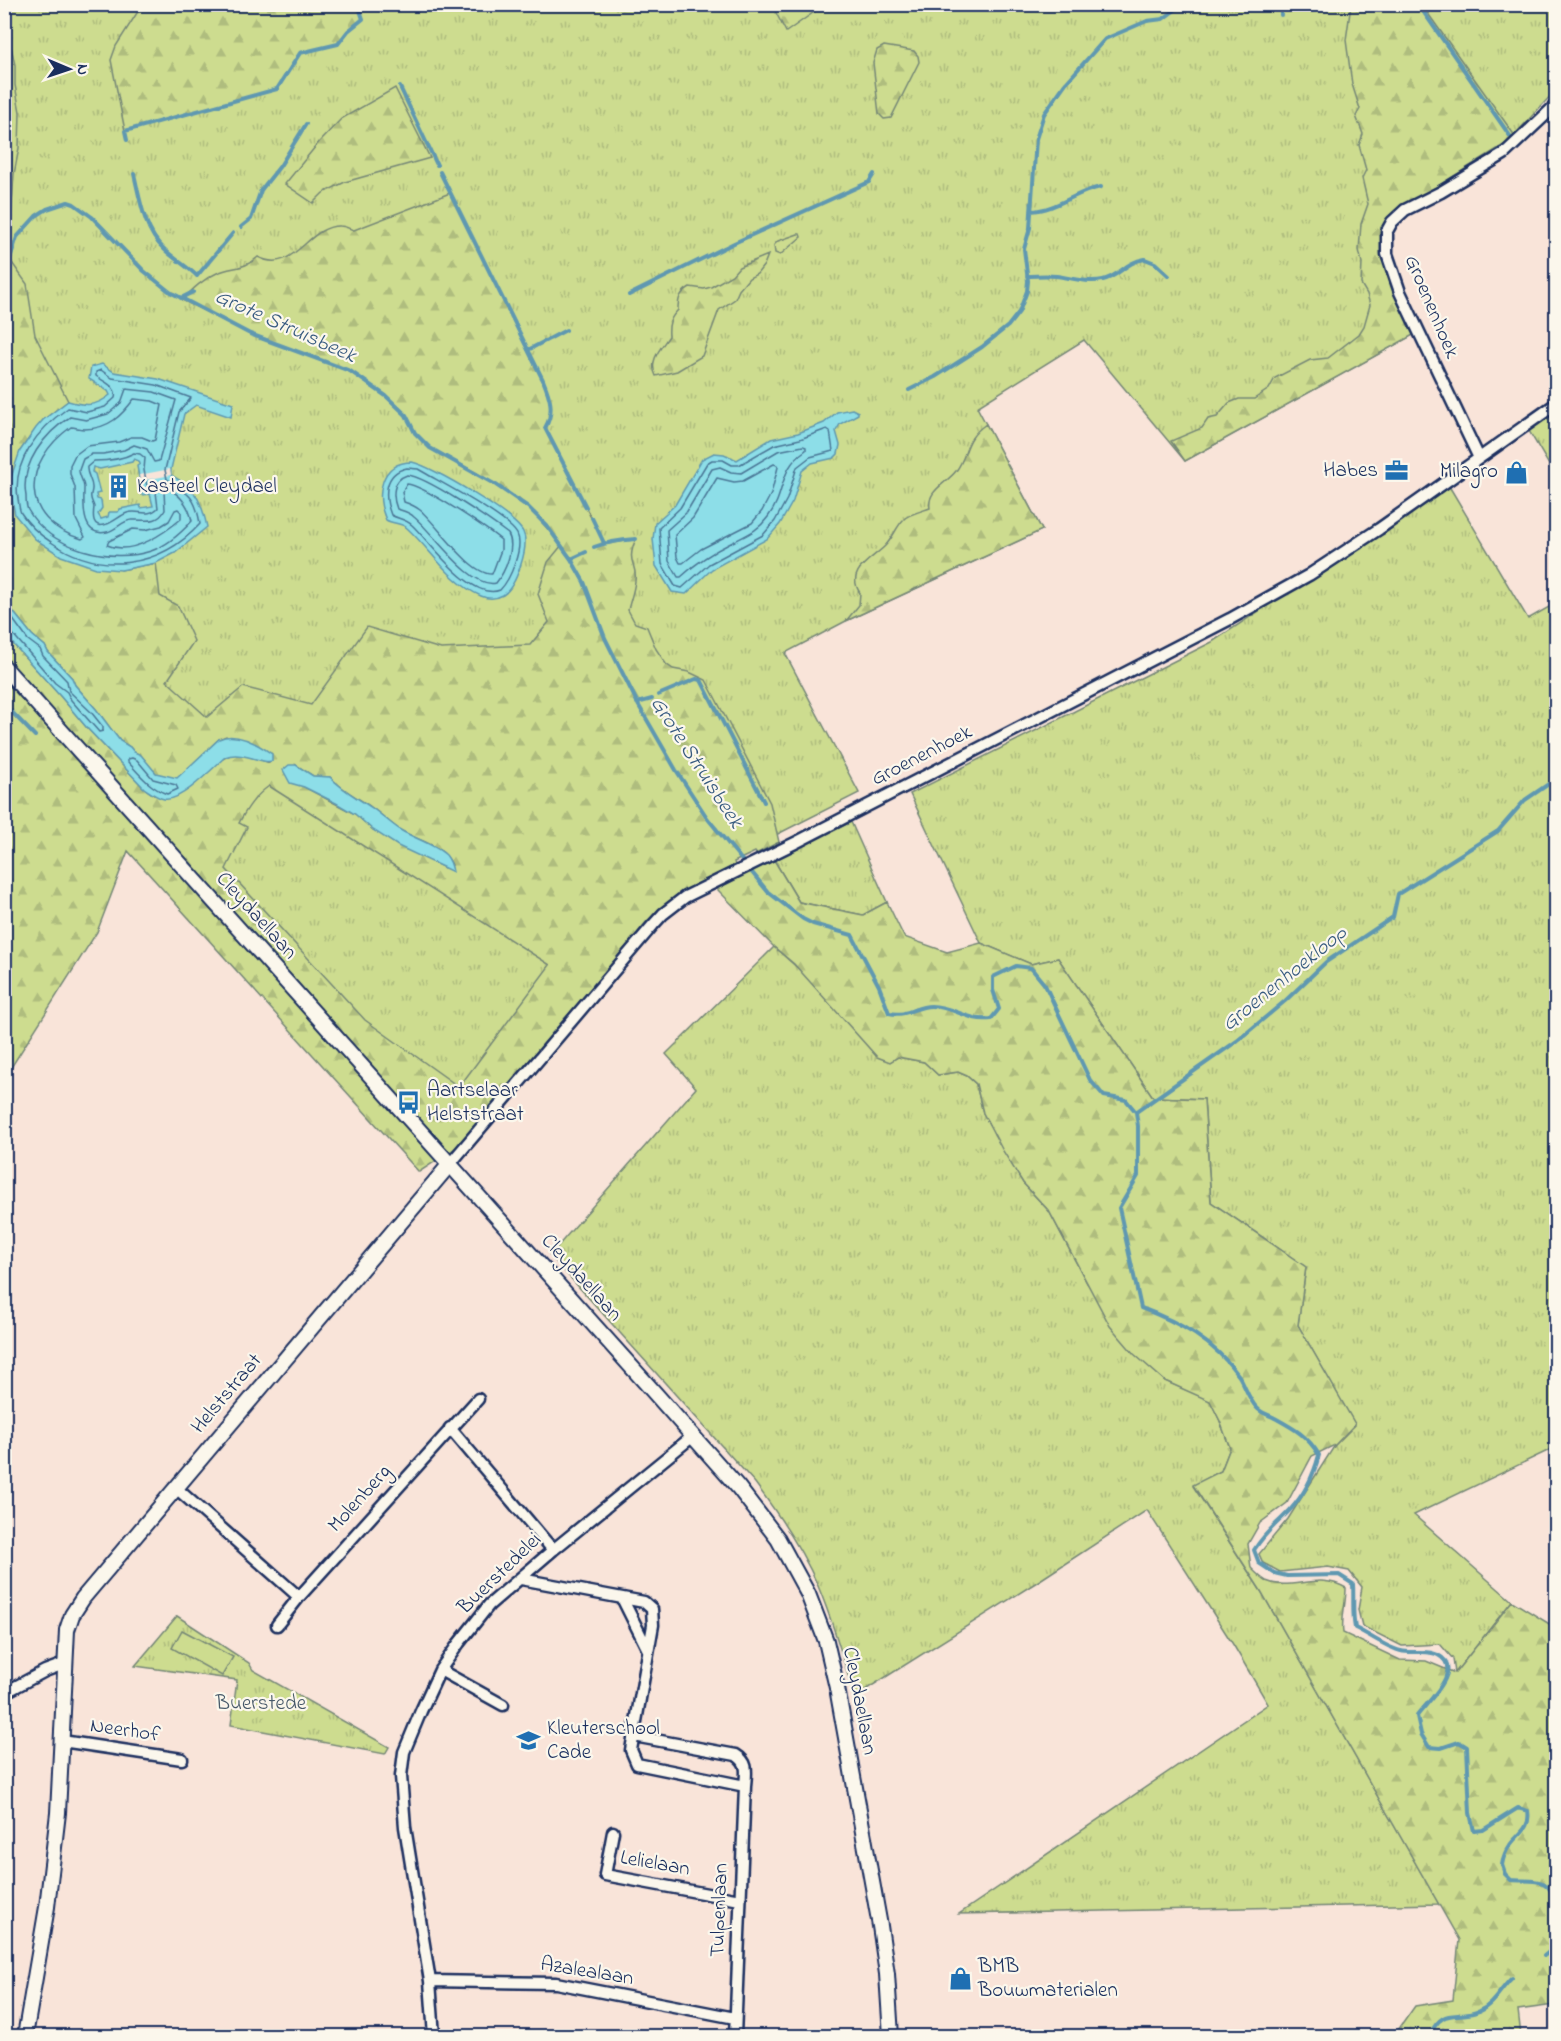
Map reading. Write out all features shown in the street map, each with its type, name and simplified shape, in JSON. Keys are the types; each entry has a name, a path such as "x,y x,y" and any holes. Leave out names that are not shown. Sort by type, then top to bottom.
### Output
{"street":[{"name":"Groenenhoek","path":"1479,458 1400,292 1387,254 1387,231 1392,222 1405,210 1441,192 1504,154 1557,105"},
{"name":"Groenenhoek","path":"450,1164 663,914 685,897 798,842 1230,619 1329,562 1557,404"},
{"name":"Cleydaellaan","path":"4,667 693,1436 738,1487 778,1539 808,1594 826,1641 837,1688 880,1926 887,1974 891,2037"},
{"name":"Helststraat","path":"25,2037 47,1907 58,1813 67,1630 78,1606 175,1487 450,1164"},
{"name":"Molenberg","path":"277,1625 299,1597 478,1399"},
{"path":"450,1428 553,1550"},
{"name":"Buerstedelei","path":"434,2037 430,1981 405,1827 401,1776 404,1752 440,1670 489,1605 693,1436"},
{"path":"175,1487 299,1597"},
{"path":"521,1579 644,1602 652,1609 653,1625 649,1651 630,1750 637,1764 745,1786"},
{"path":"622,1598 649,1651"},
{"path":"4,1693 45,1671 64,1664"},
{"path":"440,1670 503,1705"},
{"name":"Tulpenlaan","path":"634,1736 736,1755 743,1760 746,1766 735,2037"},
{"name":"Neerhof","path":"62,1741 182,1759"},
{"name":"Lelielaan","path":"613,1832 605,1875 740,1900"},
{"name":"Azalealaan","path":"430,1981 556,1983 735,2018"}],"green space":[{"path":"1083,4 1145,5 1082,10"},
{"path":"4,5 15,65 15,85 20,112 19,148 14,174 10,260 27,284 35,335 68,401 43,420 20,451 121,570 156,563 160,596 178,606 194,641 167,681 207,717 243,687 311,705 367,627 441,649 530,645 549,622 538,594 548,562 562,545 528,507 477,473 430,448 415,433 406,415 386,396 350,371 250,334 182,300 212,275 248,264 258,257 271,261 281,260 328,228 342,226 354,230 450,193 543,380 551,410 545,428 604,543 636,539 632,554 635,581 628,610 635,623 647,627 656,649 666,664 673,669 689,672 706,680 770,803 779,842 734,862 735,865 678,897 647,921 468,1140 419,1172 128,851 97,932 5,1077 5,635 87,728 144,788 154,795 232,754 249,756 270,763 226,736 219,739 177,779 156,774 141,755 120,741 45,646 32,635 11,609 5,607","holes":["296,765 313,776 330,777 400,830 443,852 452,865 444,868 373,830 355,814 304,787","269,786 550,965 459,1087 365,1020 226,869 247,827 239,823 252,803"]},
{"path":"5,5 1556,5 1556,90 1507,143 1399,210 1382,228 1381,256 1415,334 1185,461 1084,340 977,407 1042,530 846,621 785,653 859,793 657,899 464,1135 5,645"},
{"path":"142,5 358,5 363,19 348,31 338,44 300,53 277,89 125,131 111,60 116,46"},
{"path":"772,5 824,5 786,32"},
{"path":"1351,5 1422,5 1515,136 1399,210 1382,228 1381,256 1415,334 1185,461 1171,441 1202,428 1208,419 1217,417 1229,403 1239,399 1254,399 1269,389 1275,378 1310,360 1328,358 1359,334 1364,326 1370,305 1361,284 1362,263 1359,250 1361,224 1368,204 1362,178 1366,170 1359,145 1363,134 1356,116 1360,109 1352,84 1346,40"},
{"path":"884,46 914,51 919,62 891,118 884,119 879,114 873,63 877,50"},
{"path":"395,88 430,158 345,182 323,193 313,203 285,184 341,119"},
{"path":"798,234 801,237 780,255 775,253 774,245 778,241"},
{"path":"768,255 764,265 757,274 749,278 735,299 719,310 702,356 677,371 656,376 654,360 669,336 670,322 678,310 679,299 684,291 690,287 704,289 711,287 732,275 739,267"},
{"path":"1556,412 1556,477 1529,431"},
{"path":"986,424 1042,530 846,621 859,605 860,593 856,585 856,578 862,566 885,546 904,519 930,508 931,496 956,471 973,436"},
{"path":"1449,486 1528,619 1556,603 1556,1447 1414,1515 1512,1601 1455,1673 1453,1659 1440,1644 1402,1646 1362,1626 1358,1610 1362,1587 1349,1571 1328,1567 1280,1572 1263,1563 1259,1554 1288,1519 1335,1445 1355,1425 1298,1325 1306,1267 1211,1202 1204,1099 1153,1097 1058,958 1031,964 981,943 910,794 1212,642"},
{"path":"851,822 887,902 863,915 799,902 774,860"},
{"path":"774,860 799,902 863,915 887,902 904,937 947,952 981,943 1031,964 1058,958 1153,1097 1204,1099 1211,1202 1306,1267 1298,1325 1355,1424 1335,1445 1312,1456 1287,1503 1260,1523 1248,1544 1251,1568 1254,1571 1266,1581 1276,1584 1325,1581 1346,1588 1343,1633 1400,1660 1426,1661 1455,1673 1512,1601 1556,1628 1556,1997 1554,2005 1518,2010 1521,2036 1396,2036 1415,2006 1453,2000 1459,1940 1261,1591 1193,1485 1221,1471 1230,1448 1210,1401 1165,1381 1134,1354 1110,1326 1049,1211 1023,1183 1003,1151 983,1113 976,1084 958,1072 938,1075 924,1062 898,1057 890,1062 877,1057 794,964 716,888"},
{"path":"774,947 898,1057 924,1062 938,1075 958,1072 976,1084 983,1113 1023,1183 1049,1211 1087,1283 1165,1381 1210,1400 1230,1448 1221,1471 1193,1486 1261,1591 1439,1904 959,1914 1268,1704 1234,1646 1147,1510 854,1697 829,1613 818,1586 773,1507 755,1483 550,1255 696,1088 666,1054"},
{"name":"Buerstede","path":"177,1616 249,1663 253,1670 389,1747 385,1754 231,1725 237,1680 135,1666"},
{"path":"182,1630 233,1657 222,1676 172,1648"}],"water":[{"path":"102,364 114,372 158,379 233,404 231,417 196,405 184,414 171,475 192,490 200,502 207,527 175,553 156,563 121,570 96,568 61,556 35,539 15,515 9,483 20,451 36,428 68,401 90,404 100,402 110,395 108,391 89,379 91,367","holes":["134,459 140,464 137,466 142,495 150,494 153,506 141,508 140,505 120,509 118,512 109,512 108,517 101,519 98,514 102,508 101,500 97,499 96,494 100,493 95,474 92,472 93,467 100,469 132,462"]},
{"path":"852,409 858,414 840,424 836,431 840,445 838,454 834,458 812,463 802,471 793,501 780,524 767,539 712,569 686,594 672,592 656,566 653,539 655,523 675,505 702,459 714,453 724,454 737,460 771,439 798,433 824,423 837,412"},
{"path":"412,462 437,472 472,492 505,514 523,532 525,547 521,566 513,584 503,595 486,598 459,583 407,528 386,520 381,500 383,482 393,468 401,463"},
{"path":"4,607 11,609 32,635 45,646 120,741 141,755 156,773 177,778 219,739 226,737 240,738 254,743 272,754 272,761 239,755 225,757 196,784 179,796 164,799 156,796 144,788 87,728 5,635"},
{"path":"289,765 296,765 313,776 330,777 402,831 442,851 450,861 453,872 398,846 336,803 304,787 290,783 283,770"}],"pier":[{"path":"170,469 171,475 140,481 139,475"}],"waterway":[{"path":"127,140 125,131 277,89 300,53 338,44 348,31 363,19 358,4"},
{"path":"909,390 935,377 982,347 1008,326 1019,312 1027,291 1028,281 1024,249 1030,228 1036,139 1044,114 1065,84 1105,39 1147,21 1163,19 1183,4"},
{"path":"1281,4 1281,15"},
{"path":"1418,4 1510,136"},
{"path":"400,87 437,165"},
{"path":"241,227 251,219 261,190 280,166 306,124"},
{"path":"440,172 543,380 551,410 545,428 586,507"},
{"path":"134,174 147,224 157,242 197,276 233,233"},
{"path":"629,295 734,243 869,182 874,174"},
{"path":"1031,211 1049,207 1101,187"},
{"name":"Grote Struisbeek","path":"4,277 17,237 36,216 47,209 68,202 74,204 92,217 144,271 170,292 250,334 350,371 386,396 406,415 415,433 430,448 496,485 528,507 547,526 571,559 584,582 605,638 639,706 708,819 768,892 803,919 852,935 879,986 889,1013 901,1014 931,1006 946,1008 975,1018 991,1019 999,1009 993,990 993,977 1016,966 1031,968 1045,985 1090,1080 1104,1096 1126,1100 1136,1112 1138,1176 1119,1208 1141,1308 1182,1326 1207,1343 1239,1376 1258,1409 1299,1433 1310,1442 1319,1455 1300,1498 1254,1550 1259,1563 1274,1573 1287,1576 1339,1575 1353,1584 1355,1628 1396,1649 1406,1652 1434,1653 1445,1661 1448,1668 1446,1677 1417,1716 1421,1734 1429,1747 1441,1748 1459,1742 1467,1747 1470,1813 1474,1831 1483,1830 1518,1808 1528,1811 1528,1822 1509,1847 1502,1865 1505,1874 1511,1880 1545,1884 1556,1904"},
{"path":"1027,276 1097,281 1114,276 1132,263 1145,259 1155,263 1169,276"},
{"path":"181,298 193,292"},
{"path":"528,350 566,330"},
{"path":"592,518 604,543"},
{"path":"594,547 636,539"},
{"path":"571,559 586,552"},
{"path":"658,695 696,679 701,680 764,802"},
{"path":"637,703 652,699"},
{"path":"4,704 35,736"},
{"name":"Groenenhoekloop","path":"1136,1112 1237,1041 1285,1001 1326,962 1393,917 1398,894 1498,831 1525,800 1556,779"},
{"name":"Grote Struisbeek","path":"1544,1956 1555,1947 1556,1943"},
{"name":"Grote Struisbeek","path":"1429,2036 1434,2026 1445,2017 1471,2014 1484,2009 1512,1978"}],"place":[{"name":"Habes","path":"1396,471"},
{"name":"Milagro","path":"1516,472"},
{"name":"Kasteel Cleydael","path":"119,487"},
{"name":"Aartselaar Helststraat","path":"409,1103"},
{"name":"Kleuterschool Cade","path":"529,1741"},
{"name":"BMB Bouwmaterialen","path":"960,1979"}]}
